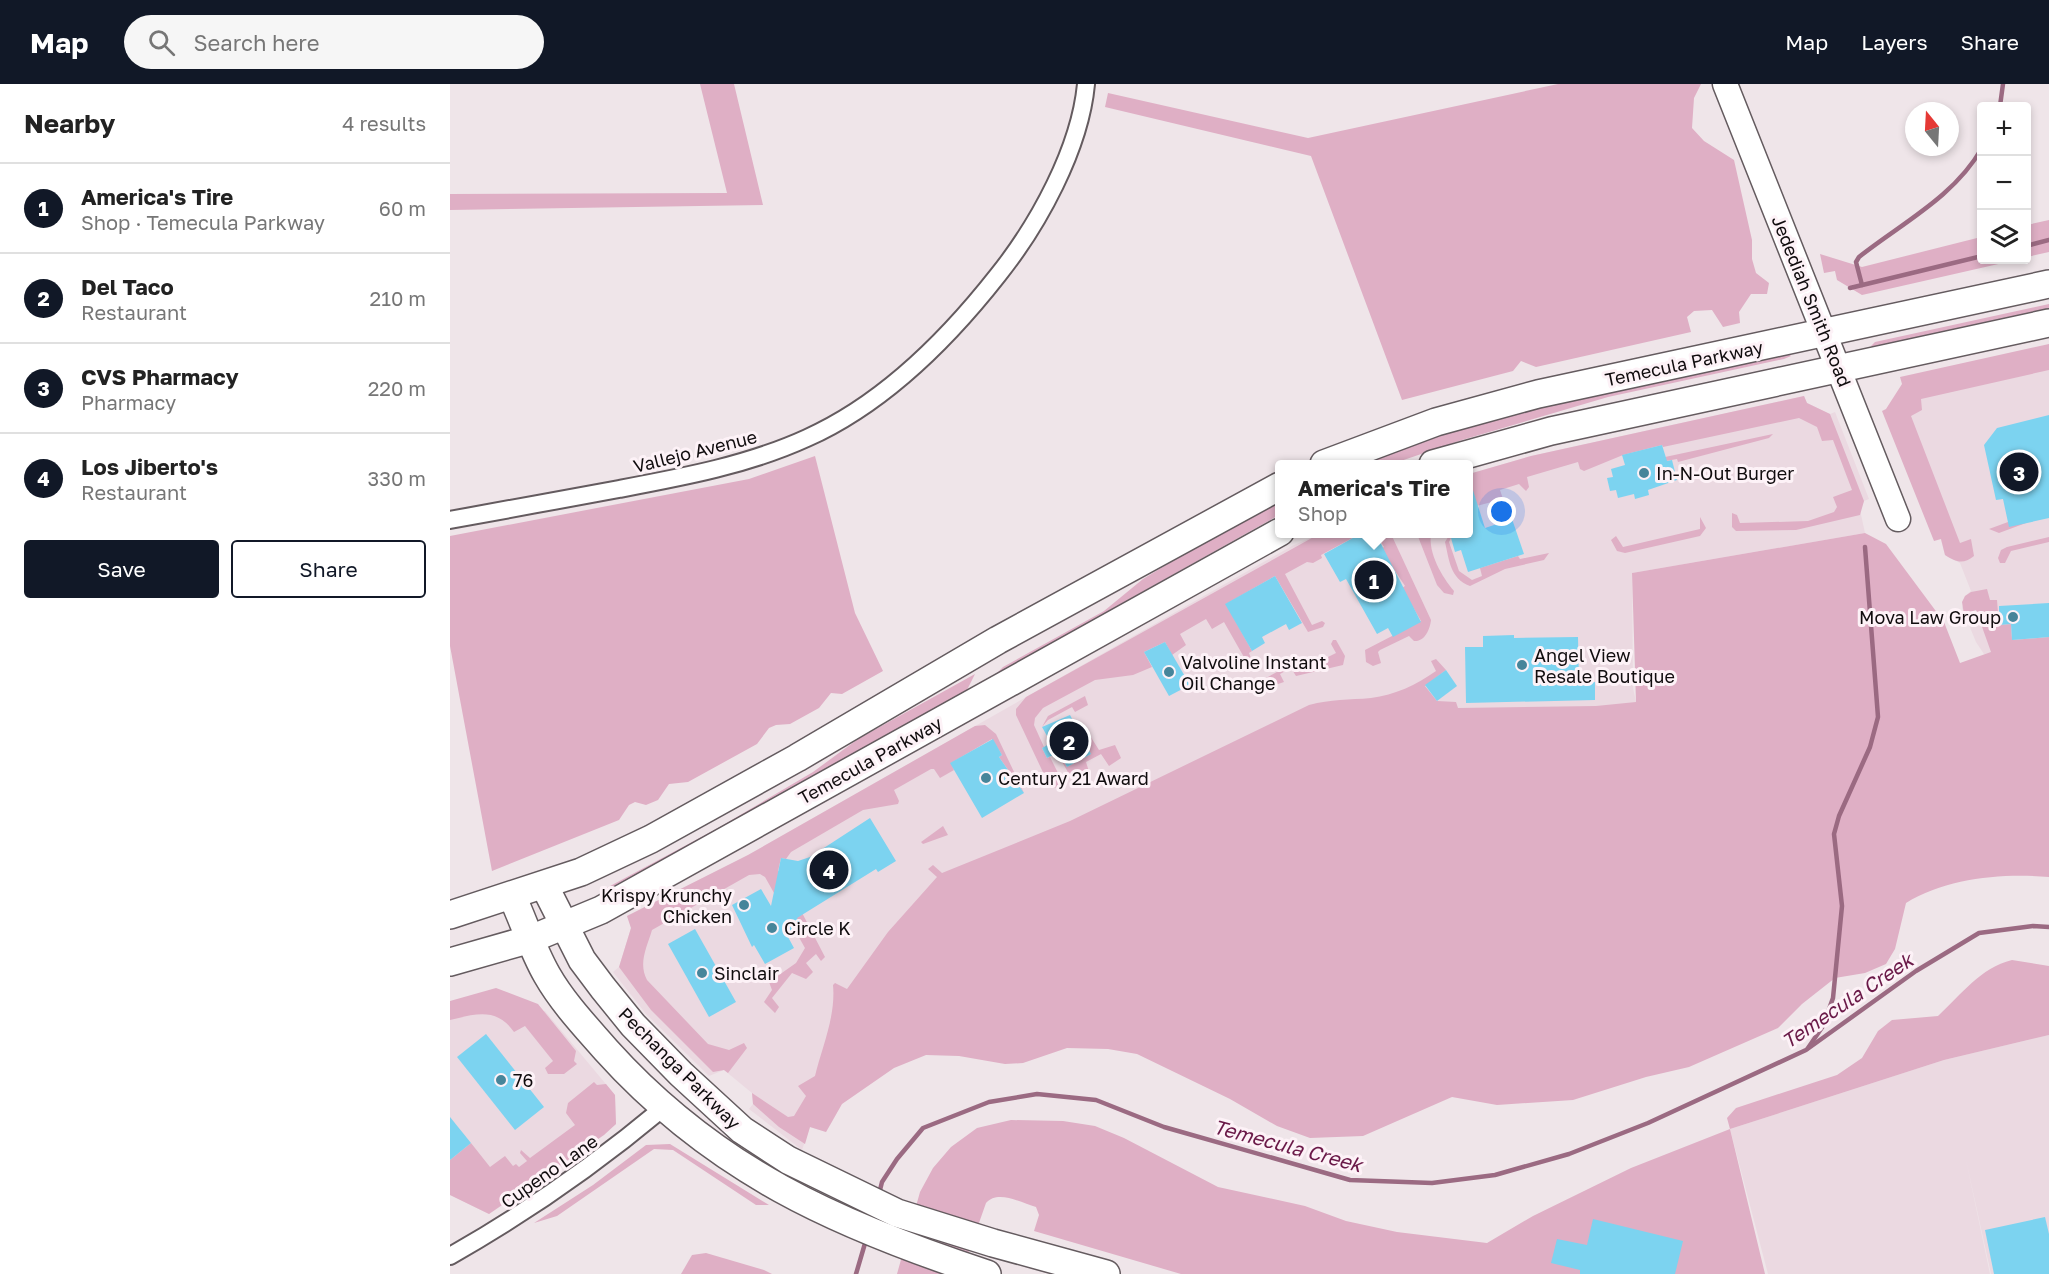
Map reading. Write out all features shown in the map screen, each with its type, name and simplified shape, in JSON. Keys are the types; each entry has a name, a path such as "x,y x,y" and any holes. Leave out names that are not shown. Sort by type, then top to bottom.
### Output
{"main road":[{"name":"Temecula Parkway","path":"1337,460 1436,422 1538,394 2049,284"},
{"path":"1450,460 1551,431 2049,323"},
{"name":"Temecula Parkway","path":"450,915 584,871 707,809 998,639 1275,489"},
{"name":"Temecula Parkway","path":"450,962 531,939 565,926 675,870 1275,535"},
{"name":"Pechanga Parkway","path":"544,885 582,960 633,1025 681,1074 742,1130 788,1160 897,1213 993,1244 1106,1274"},
{"name":"Pechanga Parkway","path":"512,896 547,975 564,999 617,1062 663,1108 711,1146 781,1189 875,1236 986,1274"}],"street":[{"name":"Vallejo Avenue","path":"450,520 659,481 745,462 808,438 865,404 914,367 969,312 1021,247 1074,139 1086,84"},
{"name":"Jedediah Smith Road","path":"1725,84 1898,519"},
{"name":"Cupeno Lane","path":"450,1256 499,1228 607,1155 663,1108"}],"shaded area":[{"path":"700,84 734,84 763,205 450,210 450,194 727,193"},
{"path":"1558,84 1701,84 1694,98 1692,128 1704,141 1734,160 1752,240 1752,259 1756,273 1769,283 1767,294 1751,294 1739,312 1740,323 1723,327 1712,310 1694,311 1687,317 1691,332 1536,367 1521,361 1513,371 1402,400 1311,156 1105,107 1108,93 1308,138"},
{"path":"2049,220 2049,252 2031,256 2031,224"},
{"path":"1977,238 1977,264 1998,264 1862,295 1837,280 1835,271 1824,273 1820,254 1862,267"},
{"path":"2049,304 2049,310 1873,348 1871,346 1875,342"},
{"path":"2049,344 2049,370 1921,399 1922,410 1911,416 1960,543 1971,539 1974,556 1960,562 1945,555 1941,539 1934,541 1882,411 1886,409 1902,384 1900,377"},
{"path":"1789,354 1791,356 1608,397 1462,440 1404,460 1371,460 1465,428 1518,413"},
{"path":"2049,367 2049,648 1984,654 1976,642 1962,608 1965,596 1971,591 1960,563 1945,555 1907,412 1913,398"},
{"path":"1804,396 1807,403 1830,414 1835,412 1869,499 1864,501 1860,510 1865,533 1632,573 1633,688 1638,711 951,893 832,1122 826,1132 810,1127 802,1150 749,1109 753,1104 752,1093 724,1070 709,1076 646,1014 613,972 619,967 631,928 627,916 748,855 1292,546 1310,538 1473,538 1473,473 1531,456"},
{"path":"1804,396 1807,403 1830,414 1864,501 1860,515 1796,530 1736,531 1732,527 1732,513 1737,515 1740,523 1808,521 1834,512 1837,507 1833,497 1852,490 1833,440 1822,441 1817,427 1799,418 1663,447 1662,445 1623,455 1584,471 1580,469 1578,462 1527,477 1529,487 1526,491 1519,484 1500,490 1503,499 1473,507 1473,473 1531,456"},
{"path":"1773,434 1769,438 1678,462 1677,459 1666,461 1665,457"},
{"path":"815,456 855,613 883,671 842,694 831,693 819,708 790,724 769,728 757,744 688,782 669,784 658,800 646,805 635,802 629,805 619,820 492,871 450,646 450,536 749,479"},
{"path":"1275,504 1275,517 996,674 1003,667 1104,611 1143,579"},
{"path":"1700,517 1706,528 1700,536 1625,553 1617,551 1611,540 1616,536 1623,547 1700,529"},
{"path":"2008,522 2026,523 1999,533 1989,529"},
{"path":"1865,533 1886,544 1944,622 1960,663 1991,652 1976,610 1964,614 1962,602 1971,592 1987,589 1990,600 1997,600 1999,625 2011,624 2012,640 2049,637 2049,877 2013,876 1975,879 1939,888 1906,903 1895,949 1886,964 1865,973 1835,978 1802,1004 1778,1028 1689,1067 1646,1077 1573,1100 1497,1105 1452,1097 1363,1136 1310,1138 1277,1126 1230,1099 1137,1054 1108,1049 1067,1048 1023,1063 1005,1064 959,1056 926,1055 894,1068 842,1104 826,1132 810,1127 805,1144 779,1127 753,1104 752,1093 788,1117 794,1116 806,1096 798,1086 815,1076 830,1020 833,985 835,983 847,989 888,932 937,877 928,869 933,865 942,873 1070,821 1309,705 1380,697 1405,689 1436,671 1431,661 1436,659 1446,670 1425,686 1437,701 1456,702 1458,708 1596,706 1636,702 1632,573"},
{"path":"2049,537 2049,542 2011,551 2005,563 2000,563 1998,558 2001,550"},
{"path":"1312,538 1353,538 1321,555 1322,558 1313,563 1307,562 1285,574 1312,625 1322,621 1325,623 1323,627 1308,632 1275,576 1226,604 1252,651 1249,653 1253,664 1238,672 1236,667 1245,659 1224,622 1212,629 1206,619 1180,634 1186,645 1172,655 1165,642 1144,652 1152,667 1133,675 1095,680 1043,708 1035,718 1034,725 1047,758 1050,757 1061,779 1060,786 1054,788 1049,785 1016,715 1016,709 1026,697"},
{"path":"1378,538 1393,538 1431,620 1424,637 1414,641 1409,636 1380,650 1378,652 1381,663 1373,666 1366,662 1365,650 1421,621 1402,588 1405,586 1381,549 1384,547"},
{"path":"1419,538 1431,538 1434,557 1454,591 1453,595 1444,593 1437,585"},
{"path":"1448,538 1451,538 1449,542 1459,571 1472,580 1482,576 1480,568 1518,556 1520,559 1549,553 1544,560 1505,569 1470,586 1458,579 1454,573 1445,542"},
{"path":"1333,640 1336,640 1345,656 1343,665 1296,676 1291,668 1280,674 1284,682 1254,692 1255,684 1295,662 1302,670 1336,653 1331,644"},
{"path":"975,674 965,694 640,875 599,892 718,828 813,772 858,739"},
{"path":"1085,696 1088,705 1075,712 1072,707 1048,720 1042,727 1048,716"},
{"path":"1082,723 1099,750 1115,745 1121,758 1109,766 1101,754 1086,762 1090,775 1080,779 1069,774 1057,753 1059,752 1067,767 1091,754 1076,726"},
{"path":"985,725 996,734 1024,793 999,757 1002,755 992,739 951,763 954,770 940,778 934,769 931,769 894,790 898,804 863,810 791,852 786,859 781,858 778,871 784,873 785,880 825,957 821,961 816,954 806,963 813,972 806,979 792,973 772,998 779,1007 775,1013 764,1002 772,990 769,982 796,963 805,948 765,877 760,874 749,875 652,930 643,961 647,980 708,1044 729,1050 744,1043 747,1048 728,1073 724,1070 713,1072 651,1010 619,967 631,928 627,916 748,855 975,726"},
{"path":"943,826 948,835 923,844 921,842"},
{"path":"2012,960 2049,966 2049,1035 1944,1060 1730,1129 1727,1118 1736,1108 1837,1075 1862,1058 1878,1031 1892,1020 1938,1016 1990,969"},
{"path":"496,988 538,1004 576,1051 574,1061 577,1064 564,1074 548,1074 545,1068 553,1061 525,1026 514,1032 500,1019 485,1014 450,1020 450,1001"},
{"path":"450,1001 545,1011 615,1095 616,1124 568,1162 489,1214 450,1195"},
{"path":"2049,1035 2049,1274 1991,1274 1966,1160 1990,1274 1768,1274 1730,1129 1944,1060"},
{"path":"594,1082 597,1085 606,1084 615,1095 616,1124 604,1135 489,1214 450,1195 450,1160 471,1143 490,1167 505,1156 513,1166 516,1164 519,1167 527,1161 520,1153 521,1150 530,1158 575,1125 566,1113 568,1103"},
{"path":"1011,1120 1063,1121 1095,1126 1124,1138 1218,1187 1305,1206 1346,1221 1397,1232 1487,1243 1533,1216 1631,1168 1730,1129 1765,1274 1181,1274 1034,1231 1039,1215 1036,1207 1017,1200 997,1197 986,1203 961,1274 897,1274 920,1192 933,1168 951,1147 977,1128"},
{"path":"670,1144 769,1205 756,1205 673,1150 654,1149 557,1216 534,1223 593,1185 646,1145"},
{"path":"706,1253 772,1274 681,1274 692,1255"}],"building":[{"path":"2049,415 2049,518 2009,527 2003,499 1996,500 1984,445 1997,428"},
{"name":"In-N-Out Burger","path":"1662,445 1667,461 1672,460 1677,480 1648,490 1649,495 1635,499 1634,494 1618,498 1616,490 1610,491 1607,478 1613,477 1611,469 1625,465 1622,455"},
{"path":"1473,490 1485,528 1512,519 1524,554 1468,572 1461,550 1455,552 1451,538 1473,538"},
{"path":"1353,538 1378,538 1421,622 1393,637 1388,628 1377,634 1346,579 1340,582 1324,554"},
{"path":"1275,576 1302,623 1289,630 1286,624 1262,637 1265,643 1252,651 1225,604"},
{"path":"2049,603 2049,637 2012,640 2011,624 1999,625 1999,606"},
{"name":"Angel View Resale Boutique","path":"1514,635 1514,638 1578,637 1579,683 1595,682 1595,700 1466,703 1465,647 1483,647 1483,636"},
{"name":"Valvoline Instant Oil Change","path":"1165,642 1190,685 1169,696 1144,652"},
{"path":"1446,670 1457,686 1437,701 1425,685"},
{"path":"1070,715 1091,754 1067,767 1059,752 1047,758 1042,748 1051,743 1042,727"},
{"name":"Century 21 Award","path":"993,739 1002,755 999,757 1024,793 982,818 950,763"},
{"path":"870,818 896,861 878,872 876,869 797,918 803,929 788,937 794,948 765,964 754,945 752,947 732,905 761,889 771,906 781,858 798,861 810,857"},
{"name":"Sinclair","path":"695,929 736,1002 709,1017 668,944"},
{"path":"486,1034 544,1107 515,1130 457,1057"},
{"path":"450,1117 471,1143 450,1160"},
{"path":"2045,1217 2049,1234 2049,1274 1994,1274 1985,1230"},
{"path":"1593,1219 1683,1241 1675,1274 1580,1274 1580,1270 1551,1263 1557,1239 1587,1245"}],"waterway":[{"path":"2001,102 2003,84"},
{"path":"1862,285 1856,262 1859,257 1942,195 1957,181 1977,155"},
{"path":"2031,245 2049,240"},
{"path":"1850,288 1977,257"},
{"path":"1808,1048 1823,1026 1833,998 1842,906 1834,834 1839,816 1870,747 1878,717 1865,547"},
{"name":"Temecula Creek","path":"879,1194 882,1182 897,1159 923,1128 989,1102 1037,1094 1096,1100 1164,1127 1350,1180 1432,1183 1495,1175 1569,1154 1648,1123 1806,1050 1916,971 1979,933 2033,926 2049,927"},
{"name":"Temecula Creek","path":"856,1274 866,1240"}],"place":[{"name":"CVS Pharmacy","path":"2019,472"},
{"name":"In-N-Out Burger","path":"1644,473"},
{"name":"America's Tire","path":"1374,580"},
{"name":"Mova Law Group","path":"2013,617"},
{"name":"Angel View Resale Boutique","path":"1522,665"},
{"name":"Valvoline Instant Oil Change","path":"1169,672"},
{"name":"Del Taco","path":"1069,741"},
{"name":"Century 21 Award","path":"986,778"},
{"name":"Los Jiberto's","path":"829,870"},
{"name":"Krispy Krunchy Chicken","path":"744,905"},
{"name":"Circle K","path":"772,928"},
{"name":"Sinclair","path":"702,973"},
{"name":"76","path":"501,1080"}]}
